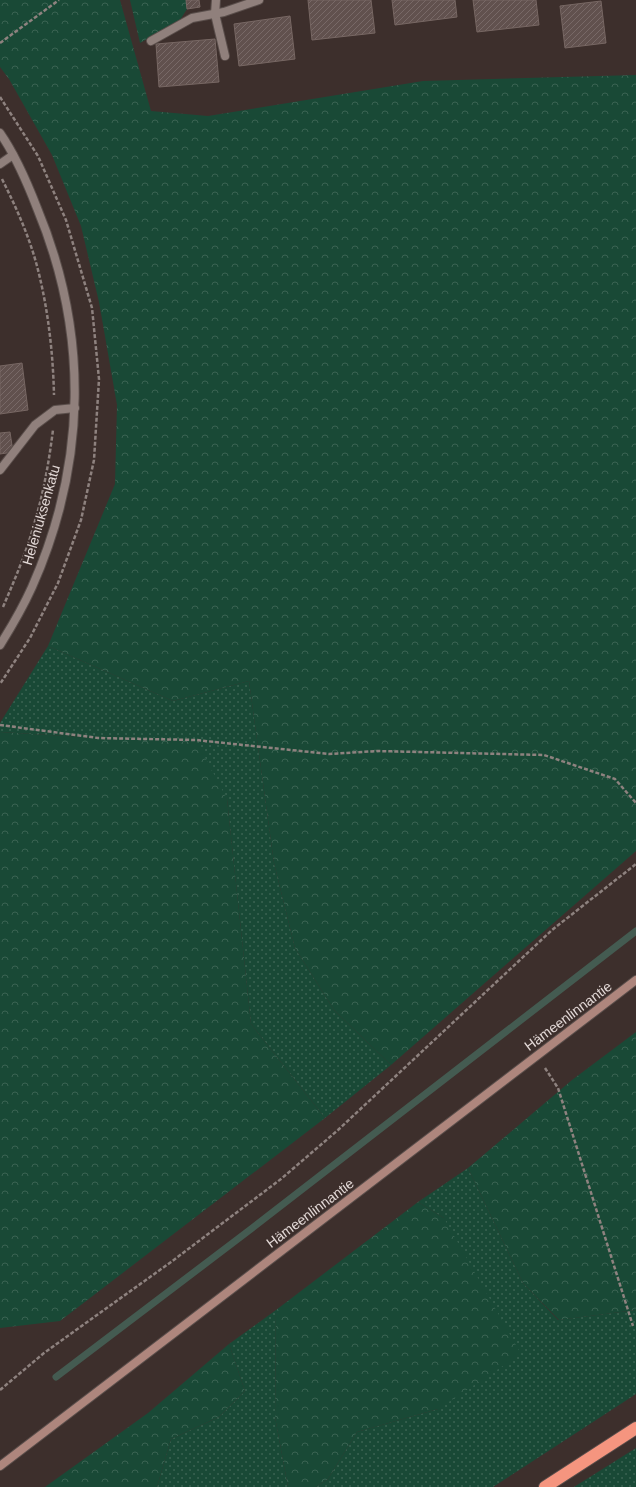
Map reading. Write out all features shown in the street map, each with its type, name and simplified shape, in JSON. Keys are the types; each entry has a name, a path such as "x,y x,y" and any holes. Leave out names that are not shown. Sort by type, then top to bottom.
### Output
{"highway":[{"path":"545,1487 636,1428"}],"main road":[{"name":"Hämeenlinnantie","path":"0,1466 636,980"}],"street":[{"path":"216,0 215,14 224,56"},
{"path":"152,41 192,18 215,14 259,0"},
{"name":"Heleniuksenkatu","path":"0,133 21,169 47,232 60,274 71,329 75,375 75,408 69,468 61,504 45,556 32,588 0,645"},
{"path":"0,164 13,155"},
{"path":"0,470 35,425 55,410 75,408"}],"path":[{"path":"0,43 59,0"},
{"path":"0,175 18,211 37,265 48,315 54,372 55,410 55,421 47,474 36,521 20,567 2,610"},
{"path":"0,725 98,738 196,740 329,754 376,750 544,755 615,779 636,804"},
{"path":"0,1390 44,1353 171,1262 281,1179 338,1130 552,930 636,864"},
{"path":"537,1056 558,1088 633,1326"}],"green space":[{"path":"0,0 120,0 151,111 208,116 423,81 636,75 636,851 391,1065 334,1010 295,948 274,863 249,681 173,701 48,646 115,484 117,405 99,302 81,226 52,155 9,79 0,67"},
{"path":"130,0 186,0 187,9 180,20 140,43"},
{"path":"48,646 173,701 249,681 274,863 295,948 334,1010 391,1065 325,1118 251,1024 227,799 161,738 98,738 0,732 0,723"},
{"path":"0,732 98,738 161,738 196,740 227,799 251,1024 325,1118 60,1321 0,1328"},
{"path":"636,1032 636,1310 559,1320 523,1283 468,1168 572,1080"},
{"path":"468,1168 523,1283 558,1320 636,1310 636,1394 493,1487 316,1487 328,1479 357,1432 438,1409 444,1218 418,1202"},
{"path":"418,1202 444,1218 521,1354 438,1409 357,1432 328,1479 316,1487 288,1487 275,1417 276,1310"},
{"path":"276,1310 275,1417 288,1487 157,1487 171,1439 219,1417 245,1391 229,1344"},
{"path":"229,1344 245,1391 219,1417 171,1439 157,1487 45,1487 148,1413"},
{"path":"636,1448 636,1487 574,1487"}],"building":[{"path":"186,0 199,0 200,7 187,9"},
{"path":"308,0 371,0 375,33 312,40"},
{"path":"392,0 455,0 457,17 395,25"},
{"path":"473,0 536,0 539,25 477,32"},
{"path":"601,1 606,43 565,48 560,6"},
{"path":"290,16 295,59 239,66 234,24"},
{"path":"215,39 219,82 159,87 156,44"},
{"path":"22,363 28,410 0,414 0,366"},
{"path":"10,432 13,452 0,454 0,433"}],"waterway":[{"path":"56,1377 251,1229 636,931"}]}
